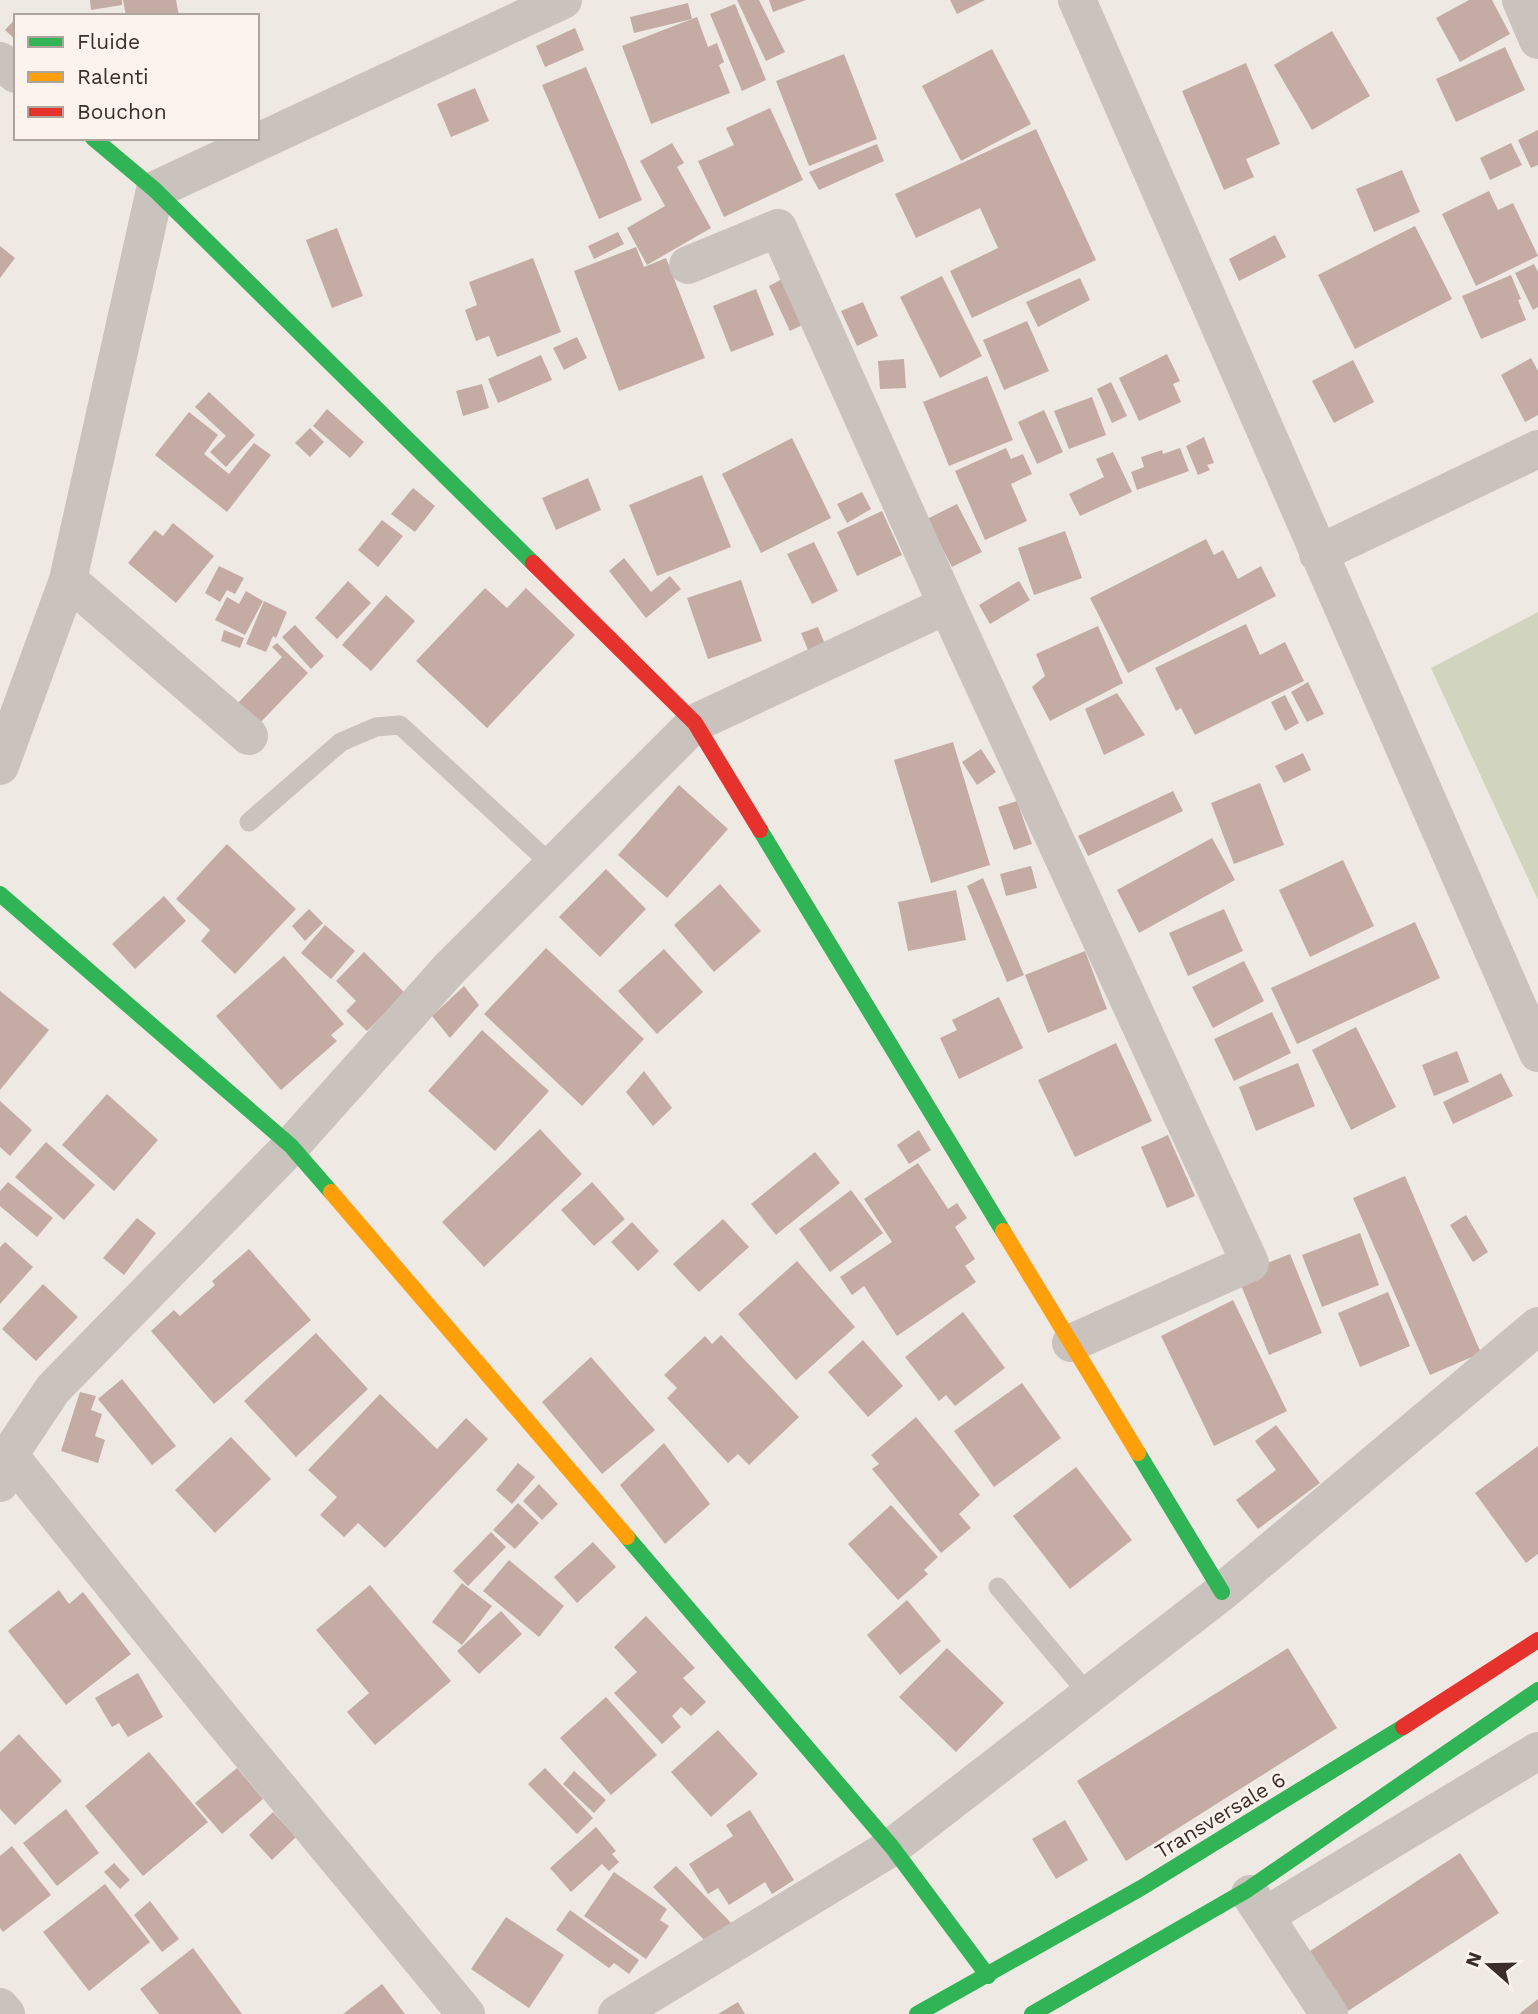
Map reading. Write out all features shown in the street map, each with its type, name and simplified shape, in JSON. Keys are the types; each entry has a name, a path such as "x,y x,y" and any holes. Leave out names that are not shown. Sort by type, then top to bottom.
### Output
{"street":[{"path":"155,190 563,0"},
{"path":"1077,0 1538,1053"},
{"path":"1521,0 1538,40"},
{"path":"0,61 14,72"},
{"path":"95,140 155,190 695,723 1222,1592"},
{"path":"0,766 68,580 155,190"},
{"path":"688,265 778,228 947,605 1250,1263 1071,1343"},
{"path":"1318,554 1538,449"},
{"path":"68,580 249,736"},
{"path":"466,2014 215,1712 4,1469 53,1388 291,1146 450,968 695,723 947,605"},
{"path":"0,894 291,1146 892,1847 988,1976"},
{"path":"617,2014 892,1847 1222,1592 1538,1326"},
{"name":"Transversale 6","path":"916,2014 988,1976 1217,1842 1507,1662 1538,1640"},
{"path":"1256,1903 1538,1690"},
{"path":"1032,2014 1256,1903 1538,1751"},
{"path":"1256,1903 1329,2014"},
{"path":"0,2007 6,2014"}],"lane":[{"path":"249,821 341,742 376,727 400,725 552,865"},
{"path":"999,1587 1089,1695"}],"green space":[{"path":"1538,612 1538,900 1431,668"}],"building":[{"path":"90,0 122,0 122,5 91,10"},
{"path":"123,0 176,0 179,14 126,14"},
{"path":"737,0 759,0 785,52 766,61"},
{"path":"769,0 806,0 773,12"},
{"path":"950,0 985,0 957,14"},
{"path":"1469,0 1492,0 1510,34 1460,62 1436,18"},
{"path":"688,3 692,19 634,33 630,17"},
{"path":"735,4 766,80 742,91 710,14"},
{"path":"697,17 708,47 717,43 724,62 719,65 730,93 651,124 622,46"},
{"path":"14,20 14,38 5,30"},
{"path":"575,28 584,50 545,67 536,46"},
{"path":"1332,31 1370,96 1312,130 1274,65"},
{"path":"1505,47 1525,90 1456,122 1436,79"},
{"path":"992,49 1031,124 961,161 922,86"},
{"path":"844,54 877,139 809,166 776,81"},
{"path":"1246,63 1280,144 1246,159 1254,177 1224,190 1182,91"},
{"path":"586,67 642,200 599,219 542,85"},
{"path":"475,88 489,121 451,137 437,104"},
{"path":"770,108 803,180 724,217 698,161 734,145 726,128"},
{"path":"1036,129 1096,260 972,318 950,271 998,248 980,208 916,238 895,194"},
{"path":"1538,130 1538,165 1531,168 1518,140"},
{"path":"672,143 684,163 677,167 711,228 647,265 627,228 665,206 640,161"},
{"path":"1511,143 1522,165 1490,180 1480,158"},
{"path":"877,144 884,161 819,190 809,172"},
{"path":"1402,170 1420,212 1374,232 1356,189"},
{"path":"1489,191 1498,210 1513,203 1538,256 1476,286 1442,214"},
{"path":"1415,226 1452,299 1355,349 1318,275"},
{"path":"337,228 363,296 332,308 306,240"},
{"path":"618,232 624,244 594,259 588,246"},
{"path":"1275,235 1286,257 1239,281 1229,259"},
{"path":"0,246 15,258 0,278"},
{"path":"636,247 644,267 666,258 705,358 619,391 574,271"},
{"path":"533,258 561,332 497,357 489,336 476,341 465,310 477,305 469,282"},
{"path":"1534,264 1538,272 1538,307 1533,310 1515,273"},
{"path":"1511,275 1526,320 1481,339 1462,296"},
{"path":"942,276 982,356 940,378 900,297"},
{"path":"786,277 808,322 790,331 769,286"},
{"path":"1080,278 1090,300 1038,327 1026,302"},
{"path":"756,289 774,335 731,352 713,306"},
{"path":"863,302 878,336 857,346 841,311"},
{"path":"1027,321 1049,371 1004,390 983,340"},
{"path":"577,337 587,358 564,370 553,348"},
{"path":"1167,354 1180,381 1173,384 1181,402 1139,421 1119,378"},
{"path":"541,355 552,380 498,403 488,379"},
{"path":"1531,358 1538,371 1538,415 1525,422 1501,375"},
{"path":"904,359 906,388 880,389 878,361"},
{"path":"1353,360 1374,402 1334,423 1312,381"},
{"path":"987,376 1013,440 949,466 923,402"},
{"path":"1111,382 1127,416 1112,423 1097,389"},
{"path":"482,384 489,408 463,416 456,391"},
{"path":"209,392 255,435 226,467 210,452 226,436 195,407"},
{"path":"1092,397 1106,435 1069,449 1054,411"},
{"path":"327,409 364,442 350,458 313,426"},
{"path":"1044,410 1063,452 1037,464 1018,422"},
{"path":"189,412 218,435 204,454 229,474 254,443 271,455 227,512 155,455"},
{"path":"310,428 324,442 310,457 295,443"},
{"path":"1204,437 1214,463 1207,465 1210,470 1198,475 1186,446"},
{"path":"792,438 831,518 761,553 722,474"},
{"path":"1006,448 1011,459 1023,454 1032,474 1011,484 1027,521 985,540 955,471"},
{"path":"1180,448 1189,471 1137,490 1131,472 1144,467 1141,457"},
{"path":"1113,452 1132,492 1080,516 1069,494 1104,477 1096,459"},
{"path":"702,475 731,547 657,576 629,505"},
{"path":"588,478 601,510 556,530 542,498"},
{"path":"413,488 435,506 415,532 391,514"},
{"path":"862,492 871,509 847,523 837,504"},
{"path":"957,504 982,552 952,567 927,519"},
{"path":"882,511 902,555 857,576 837,532"},
{"path":"382,520 403,536 378,567 358,550"},
{"path":"173,523 214,556 176,603 128,563 155,530 163,536"},
{"path":"1065,531 1082,578 1034,595 1018,548"},
{"path":"1206,539 1214,555 1223,550 1238,579 1261,566 1276,596 1128,673 1090,598"},
{"path":"814,542 838,591 812,604 787,554"},
{"path":"624,558 651,592 670,576 681,589 646,618 609,571"},
{"path":"219,566 244,578 235,594 227,590 220,602 205,593"},
{"path":"741,580 762,641 708,659 687,598"},
{"path":"348,581 371,603 337,639 315,618"},
{"path":"1019,581 1030,600 990,624 979,605"},
{"path":"485,588 507,608 526,588 575,635 487,728 416,661"},
{"path":"246,591 263,601 245,635 215,620 227,597 239,604"},
{"path":"386,595 415,621 371,671 342,645"},
{"path":"264,601 287,612 276,638 273,636 266,652 246,644"},
{"path":"1246,624 1260,655 1285,642 1304,681 1195,735 1181,708 1176,711 1155,668"},
{"path":"295,625 324,656 311,669 282,637"},
{"path":"1098,626 1123,683 1050,721 1032,687 1045,676 1036,654"},
{"path":"818,627 829,654 812,660 801,633"},
{"path":"224,630 244,638 240,648 221,641"},
{"path":"277,643 308,673 257,726 236,705 282,657 272,647"},
{"path":"1308,682 1324,714 1307,722 1291,692"},
{"path":"1117,693 1145,735 1104,755 1085,709"},
{"path":"1285,695 1299,723 1285,731 1271,702"},
{"path":"953,742 990,865 931,883 894,760"},
{"path":"981,749 996,772 977,785 962,762"},
{"path":"1303,753 1311,770 1284,783 1275,766"},
{"path":"1260,783 1284,845 1234,864 1211,803"},
{"path":"679,785 728,829 667,898 618,855"},
{"path":"1173,791 1183,811 1088,856 1078,836"},
{"path":"1017,801 1032,844 1014,850 998,807"},
{"path":"1212,838 1235,880 1139,933 1117,890"},
{"path":"227,844 296,909 235,974 201,941 210,930 176,899"},
{"path":"1343,860 1374,926 1310,957 1279,890"},
{"path":"1031,866 1037,888 1006,896 1000,874"},
{"path":"606,869 646,909 600,957 559,917"},
{"path":"983,878 1024,975 1007,982 967,886"},
{"path":"720,884 761,931 714,972 674,925"},
{"path":"956,890 966,940 908,951 898,902"},
{"path":"164,896 186,921 135,969 112,944"},
{"path":"309,909 323,923 305,941 292,926"},
{"path":"1224,909 1243,951 1188,976 1169,933"},
{"path":"1415,922 1440,978 1297,1044 1271,988"},
{"path":"325,925 355,951 331,979 301,953"},
{"path":"546,948 644,1039 582,1106 484,1014"},
{"path":"664,949 703,992 657,1034 618,991"},
{"path":"1085,951 1107,1009 1048,1033 1025,975"},
{"path":"364,952 405,993 367,1031 346,1011 356,1001 336,981"},
{"path":"284,956 344,1024 331,1035 337,1041 281,1090 216,1016"},
{"path":"1244,961 1264,1001 1213,1028 1192,987"},
{"path":"464,986 479,1005 450,1038 432,1016"},
{"path":"0,991 49,1030 0,1090"},
{"path":"999,997 1023,1048 959,1079 940,1038 957,1030 952,1020"},
{"path":"1272,1012 1291,1053 1234,1081 1214,1039"},
{"path":"1356,1027 1396,1107 1351,1130 1312,1050"},
{"path":"482,1030 549,1091 495,1151 428,1091"},
{"path":"1116,1043 1152,1121 1075,1157 1038,1080"},
{"path":"1457,1051 1469,1082 1434,1096 1422,1065"},
{"path":"1298,1063 1315,1106 1256,1131 1239,1087"},
{"path":"644,1071 672,1108 653,1126 626,1092"},
{"path":"1501,1073 1513,1096 1453,1124 1443,1102"},
{"path":"107,1094 158,1140 114,1191 62,1145"},
{"path":"0,1101 32,1130 10,1156 0,1147"},
{"path":"540,1129 582,1174 484,1267 442,1222"},
{"path":"919,1130 931,1150 909,1164 897,1145"},
{"path":"1168,1135 1195,1196 1167,1208 1141,1147"},
{"path":"46,1142 95,1185 64,1220 15,1177"},
{"path":"815,1152 840,1183 776,1235 751,1204"},
{"path":"918,1163 948,1209 957,1203 967,1218 955,1227 975,1259 965,1266 976,1282 897,1336 864,1286 852,1295 840,1277 892,1242 864,1199"},
{"path":"1405,1176 1481,1353 1430,1375 1353,1198"},
{"path":"8,1182 53,1218 37,1237 0,1206 0,1191"},
{"path":"592,1182 625,1219 594,1246 561,1210"},
{"path":"851,1190 883,1233 830,1272 799,1229"},
{"path":"1466,1215 1488,1252 1473,1262 1450,1225"},
{"path":"137,1218 156,1233 124,1275 103,1258"},
{"path":"723,1219 749,1247 699,1292 673,1264"},
{"path":"632,1222 659,1251 638,1271 611,1242"},
{"path":"1360,1233 1379,1285 1322,1307 1302,1255"},
{"path":"5,1242 33,1267 0,1304 0,1247"},
{"path":"249,1249 311,1320 214,1404 151,1331 174,1310 180,1316 215,1285 212,1281"},
{"path":"1290,1254 1322,1333 1269,1355 1237,1275"},
{"path":"797,1261 855,1327 796,1380 738,1314"},
{"path":"43,1284 78,1317 36,1361 2,1329"},
{"path":"1388,1292 1410,1346 1360,1367 1338,1313"},
{"path":"1233,1300 1287,1411 1214,1446 1161,1336"},
{"path":"963,1312 1005,1368 955,1406 946,1395 939,1401 905,1357"},
{"path":"316,1333 368,1389 296,1457 244,1401"},
{"path":"721,1335 799,1417 749,1465 738,1454 728,1463 667,1398 677,1388 664,1375 705,1336 712,1344"},
{"path":"863,1340 903,1386 868,1417 828,1372"},
{"path":"591,1357 655,1430 602,1474 542,1402"},
{"path":"122,1379 176,1446 152,1465 98,1399"},
{"path":"1022,1383 1061,1438 994,1487 954,1431"},
{"path":"80,1392 96,1396 91,1410 102,1414 95,1436 105,1440 98,1463 61,1451"},
{"path":"380,1394 437,1449 466,1418 488,1439 385,1548 358,1523 344,1537 320,1515 337,1497 308,1470"},
{"path":"916,1417 980,1495 959,1514 971,1528 941,1553 872,1469 879,1464 871,1455"},
{"path":"1276,1425 1320,1483 1258,1529 1236,1500 1276,1470 1255,1441"},
{"path":"231,1437 271,1479 215,1533 175,1490"},
{"path":"664,1443 710,1504 665,1544 620,1485"},
{"path":"1538,1446 1538,1554 1526,1563 1475,1493"},
{"path":"518,1463 535,1477 512,1504 496,1490"},
{"path":"1076,1467 1132,1540 1070,1589 1013,1516"},
{"path":"539,1484 558,1504 542,1520 523,1501"},
{"path":"518,1503 539,1523 515,1549 493,1530"},
{"path":"891,1505 938,1557 924,1570 928,1574 898,1600 848,1544"},
{"path":"491,1532 506,1547 468,1586 453,1571"},
{"path":"593,1542 616,1567 577,1603 554,1577"},
{"path":"509,1560 564,1606 539,1637 483,1591"},
{"path":"462,1583 492,1606 462,1645 432,1622"},
{"path":"370,1585 451,1681 375,1745 347,1712 369,1693 316,1630"},
{"path":"59,1590 69,1604 83,1592 131,1654 66,1705 8,1631"},
{"path":"907,1600 941,1641 900,1675 867,1635"},
{"path":"501,1611 522,1634 479,1674 457,1651"},
{"path":"646,1616 695,1668 683,1678 706,1702 691,1716 681,1707 672,1716 681,1727 662,1744 614,1693 637,1672 614,1647"},
{"path":"947,1648 1004,1703 956,1752 899,1697"},
{"path":"1288,1648 1337,1728 1126,1861 1077,1781"},
{"path":"138,1673 163,1717 128,1737 119,1723 112,1727 95,1698"},
{"path":"606,1697 657,1755 611,1795 560,1738"},
{"path":"718,1730 758,1774 711,1817 671,1772"},
{"path":"19,1734 62,1781 15,1825 0,1809 0,1752"},
{"path":"149,1752 208,1822 143,1876 85,1806"},
{"path":"237,1768 263,1799 222,1834 195,1803"},
{"path":"545,1768 593,1818 577,1834 528,1784"},
{"path":"574,1771 606,1800 594,1813 563,1784"},
{"path":"66,1809 99,1853 57,1886 23,1843"},
{"path":"750,1810 794,1880 772,1894 765,1882 729,1905 718,1888 708,1894 689,1864 733,1836 726,1825"},
{"path":"273,1812 296,1837 272,1860 249,1835"},
{"path":"1065,1820 1088,1860 1056,1879 1032,1839"},
{"path":"596,1827 616,1851 612,1854 619,1862 609,1871 602,1864 571,1892 550,1868"},
{"path":"12,1846 51,1895 3,1932 0,1928 0,1856"},
{"path":"1460,1853 1499,1913 1348,2011 1310,1951"},
{"path":"114,1863 130,1880 120,1889 104,1872"},
{"path":"676,1866 734,1926 712,1948 653,1887"},
{"path":"614,1872 667,1909 660,1920 669,1926 646,1959 584,1916"},
{"path":"105,1884 150,1942 89,1991 43,1932"},
{"path":"150,1901 179,1939 162,1952 134,1915"},
{"path":"570,1910 639,1960 629,1974 614,1963 609,1968 556,1930"},
{"path":"506,1917 564,1955 529,2008 471,1969"},
{"path":"193,1948 242,2014 159,2014 140,1989"},
{"path":"382,1984 405,2014 343,2014"},
{"path":"1538,1999 1538,2014 1519,2014"},
{"path":"738,2002 745,2014 718,2014"}],"traffic: fast":[{"path":"95,140 155,190 533,563"},
{"path":"760,830 1003,1231"},
{"path":"0,894 291,1146 331,1192"},
{"path":"1138,1453 1222,1592"},
{"path":"627,1537 892,1847 988,1976"},
{"path":"1032,2014 1247,1890 1538,1690"},
{"path":"917,2014 1141,1888 1403,1727"}],"traffic: slow":[{"path":"331,1192 627,1537"},
{"path":"1003,1231 1138,1453"}],"traffic: jam":[{"path":"533,563 695,723 760,830"},
{"path":"1403,1727 1538,1640"}]}
